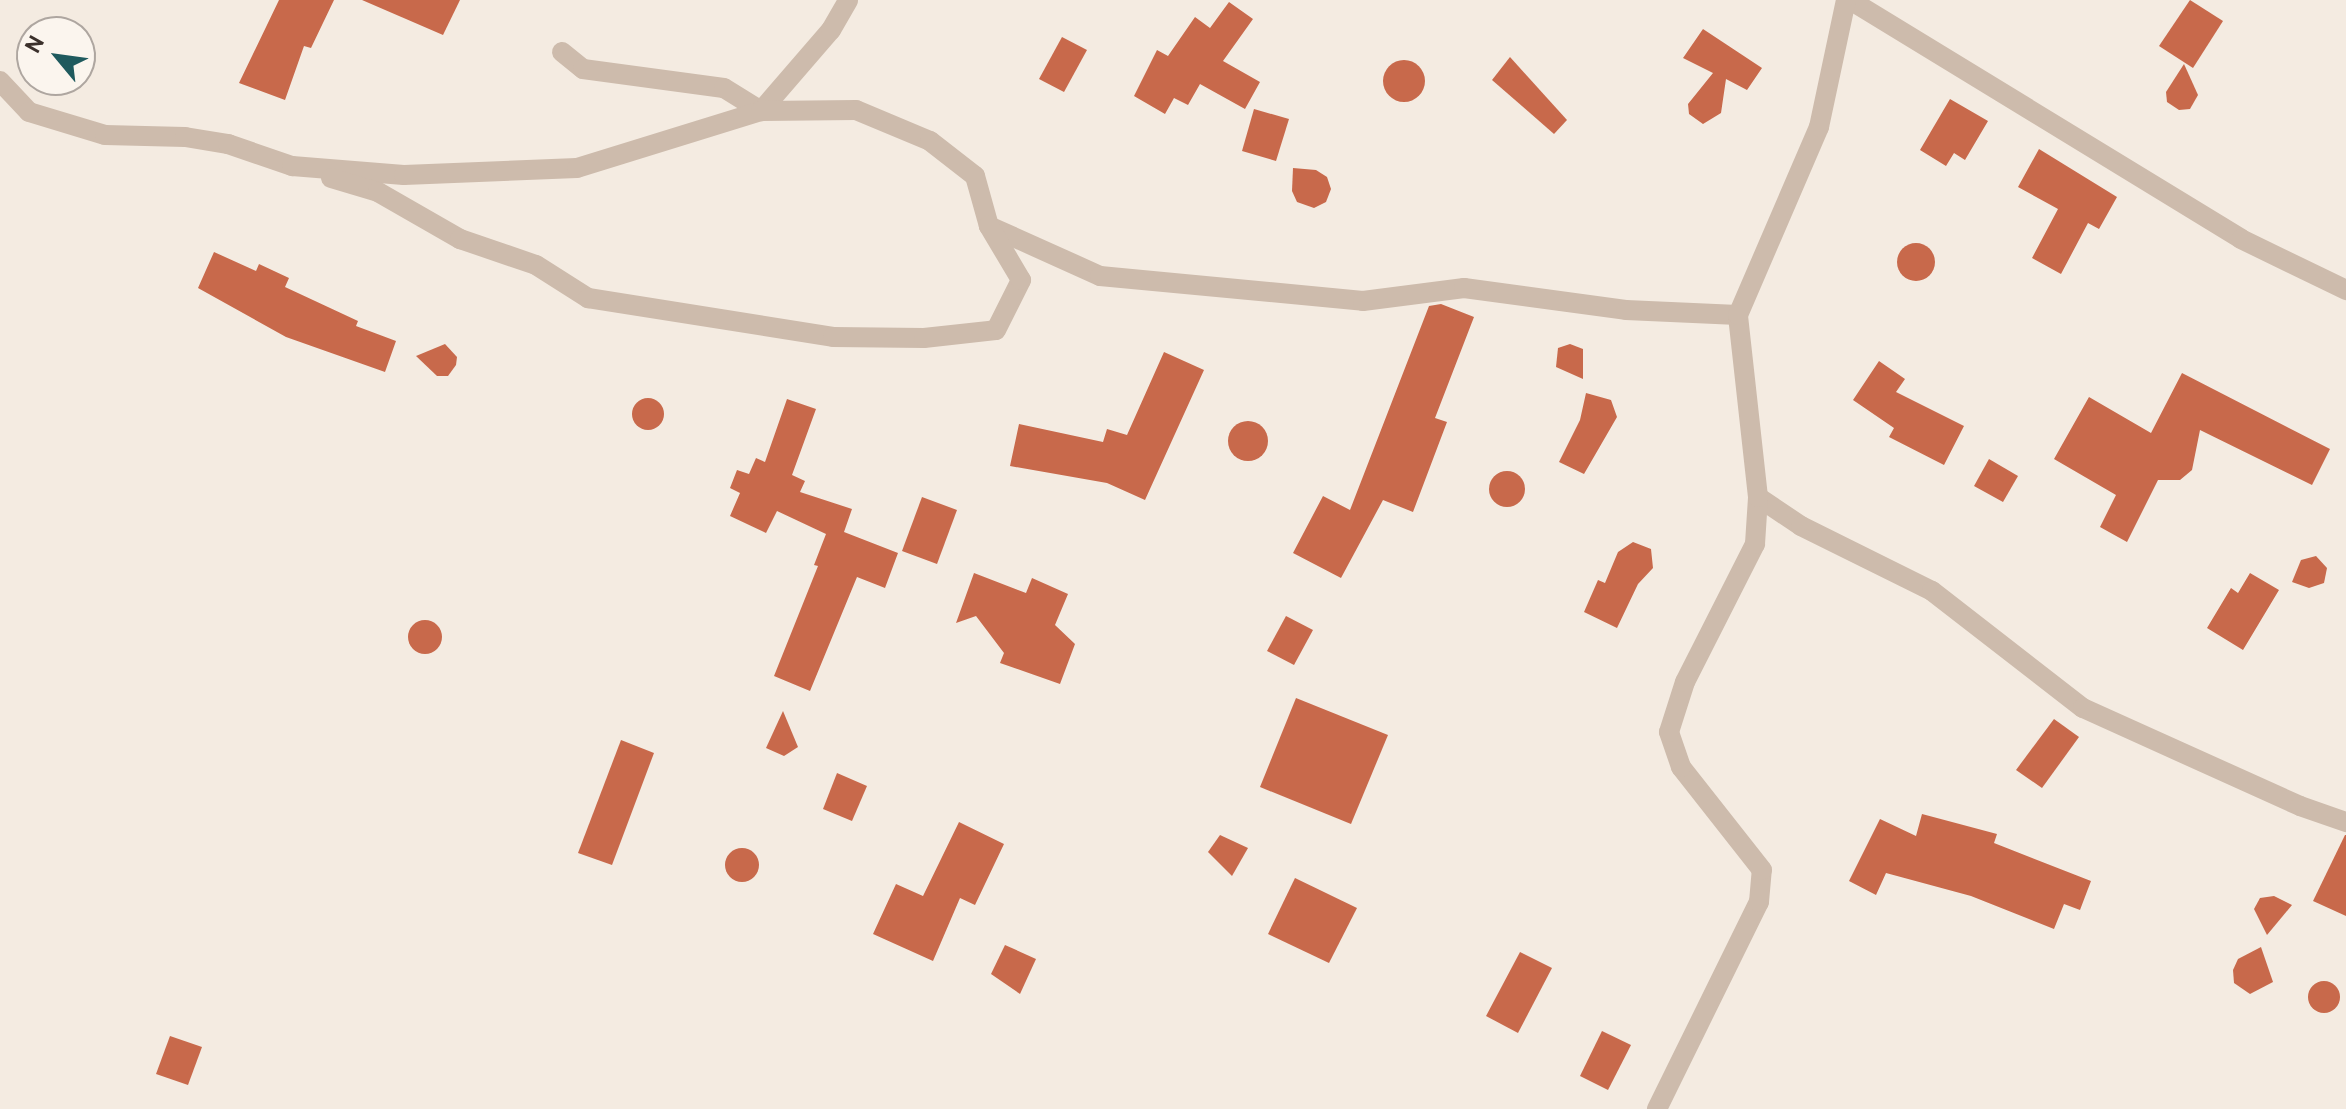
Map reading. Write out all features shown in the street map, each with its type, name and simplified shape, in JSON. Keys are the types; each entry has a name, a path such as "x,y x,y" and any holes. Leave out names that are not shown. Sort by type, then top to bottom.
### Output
{"street":[{"path":"761,111 831,30 848,0"},
{"path":"1657,1109 1759,902 1762,870 1681,767 1669,732 1685,682 1755,544 1758,497 1738,315 1819,127 1848,0 2241,239 2346,290"},
{"path":"562,52 583,69 724,88 761,111"},
{"path":"0,81 29,112 105,135 228,144 292,166 378,192 460,239 536,265 588,298 833,337 924,338 996,330 1021,280 989,226 975,176 930,141 856,110 761,111 577,168 404,175 292,166"},
{"path":"989,226 1100,276 1363,301 1464,288 1626,310 1738,315"},
{"path":"1758,497 1801,526 1932,591 2083,708 2346,822"}],"building":[{"path":"279,0 334,0 311,48 304,46 285,100 239,83"},
{"path":"362,0 460,0 443,35"},
{"path":"2190,0 2223,21 2193,68 2159,46"},
{"path":"1229,2 1253,19 1223,61 1260,82 1245,109 1200,84 1188,105 1174,98 1165,114 1134,96 1157,50 1168,56 1195,17 1210,28"},
{"path":"1703,29 1762,68 1747,90 1726,79 1721,113 1703,124 1689,114 1688,104 1713,73 1683,58"},
{"path":"1062,37 1087,50 1064,92 1039,79"},
{"path":"1510,57 1567,120 1554,134 1492,80"},
{"path":"1404,60 1419,66 1425,81 1419,96 1404,102 1389,96 1383,81 1389,66"},
{"path":"2184,64 2198,95 2190,109 2179,110 2167,102 2166,92"},
{"path":"1950,99 1988,121 1965,160 1954,153 1946,166 1920,150"},
{"path":"1254,109 1289,119 1276,161 1242,151"},
{"path":"2039,149 2117,197 2099,229 2088,223 2061,274 2032,258 2058,209 2018,187"},
{"path":"1293,168 1316,170 1327,177 1331,189 1326,202 1314,208 1297,202 1292,191"},
{"path":"1916,243 1930,248 1935,262 1930,276 1916,281 1902,276 1897,262 1902,248"},
{"path":"214,252 256,271 259,264 289,278 285,287 358,321 356,326 396,341 385,372 286,337 198,288"},
{"path":"1441,304 1474,317 1435,418 1447,422 1413,512 1383,500 1341,578 1293,553 1323,496 1350,510 1429,306"},
{"path":"445,344 457,357 456,365 448,376 437,376 416,356"},
{"path":"1570,344 1583,349 1583,379 1556,367 1558,348"},
{"path":"1164,352 1204,370 1145,500 1107,483 1010,466 1019,424 1103,442 1107,429 1127,435"},
{"path":"1879,361 1905,379 1896,392 1964,426 1944,465 1889,437 1894,428 1853,400"},
{"path":"2182,373 2330,449 2312,485 2200,430 2192,470 2180,480 2158,480 2127,542 2100,527 2116,495 2054,459 2089,397 2151,433"},
{"path":"1586,393 1611,400 1617,417 1584,474 1559,462 1580,420"},
{"path":"648,398 659,403 664,414 659,425 648,430 637,425 632,414 637,403"},
{"path":"787,399 816,409 792,475 805,481 800,492 852,509 844,532 898,553 885,588 857,577 810,691 774,676 818,566 814,565 826,534 777,511 766,533 730,516 740,493 730,488 737,470 749,474 756,458 765,462"},
{"path":"1248,421 1262,427 1268,441 1262,455 1248,461 1234,455 1228,441 1234,427"},
{"path":"1989,459 2018,476 2003,502 1974,486"},
{"path":"1507,471 1520,476 1525,489 1520,502 1507,507 1494,502 1489,489 1494,476"},
{"path":"922,497 957,510 937,564 902,551"},
{"path":"1633,542 1651,549 1653,568 1638,584 1617,628 1584,612 1598,580 1605,583 1618,552"},
{"path":"2316,556 2327,568 2324,583 2309,588 2292,582 2301,560"},
{"path":"974,573 1026,593 1032,578 1068,594 1055,625 1075,644 1060,684 1000,663 1004,653 976,616 956,623"},
{"path":"2250,573 2279,590 2243,650 2207,628 2231,588 2238,593"},
{"path":"1286,616 1313,630 1294,665 1267,651"},
{"path":"425,620 437,625 442,637 437,649 425,654 413,649 408,637 413,625"},
{"path":"1296,698 1388,735 1351,824 1260,787"},
{"path":"783,711 798,747 784,756 766,748"},
{"path":"2054,719 2079,737 2042,788 2016,770"},
{"path":"621,740 654,753 612,865 578,853"},
{"path":"837,773 867,786 852,821 823,809"},
{"path":"1922,814 1997,834 1994,843 2091,881 2080,910 2064,904 2054,929 1971,896 1886,873 1876,895 1849,881 1880,819 1916,836"},
{"path":"959,822 1004,844 975,905 960,898 933,961 873,934 896,884 923,896"},
{"path":"1220,835 1248,848 1232,876 1208,852"},
{"path":"2346,835 2346,916 2313,901"},
{"path":"742,848 754,853 759,865 754,877 742,882 730,877 725,865 730,853"},
{"path":"1295,878 1357,908 1329,963 1268,934"},
{"path":"2274,896 2292,905 2267,935 2254,909 2260,898"},
{"path":"1005,945 1036,959 1020,994 991,974"},
{"path":"2261,947 2273,982 2250,994 2234,983 2233,970 2238,959"},
{"path":"1520,952 1552,968 1518,1033 1486,1016"},
{"path":"2324,981 2335,986 2340,997 2335,1008 2324,1013 2313,1008 2308,997 2313,986"},
{"path":"1602,1031 1631,1045 1608,1090 1580,1076"},
{"path":"170,1036 202,1047 188,1085 156,1074"}]}
